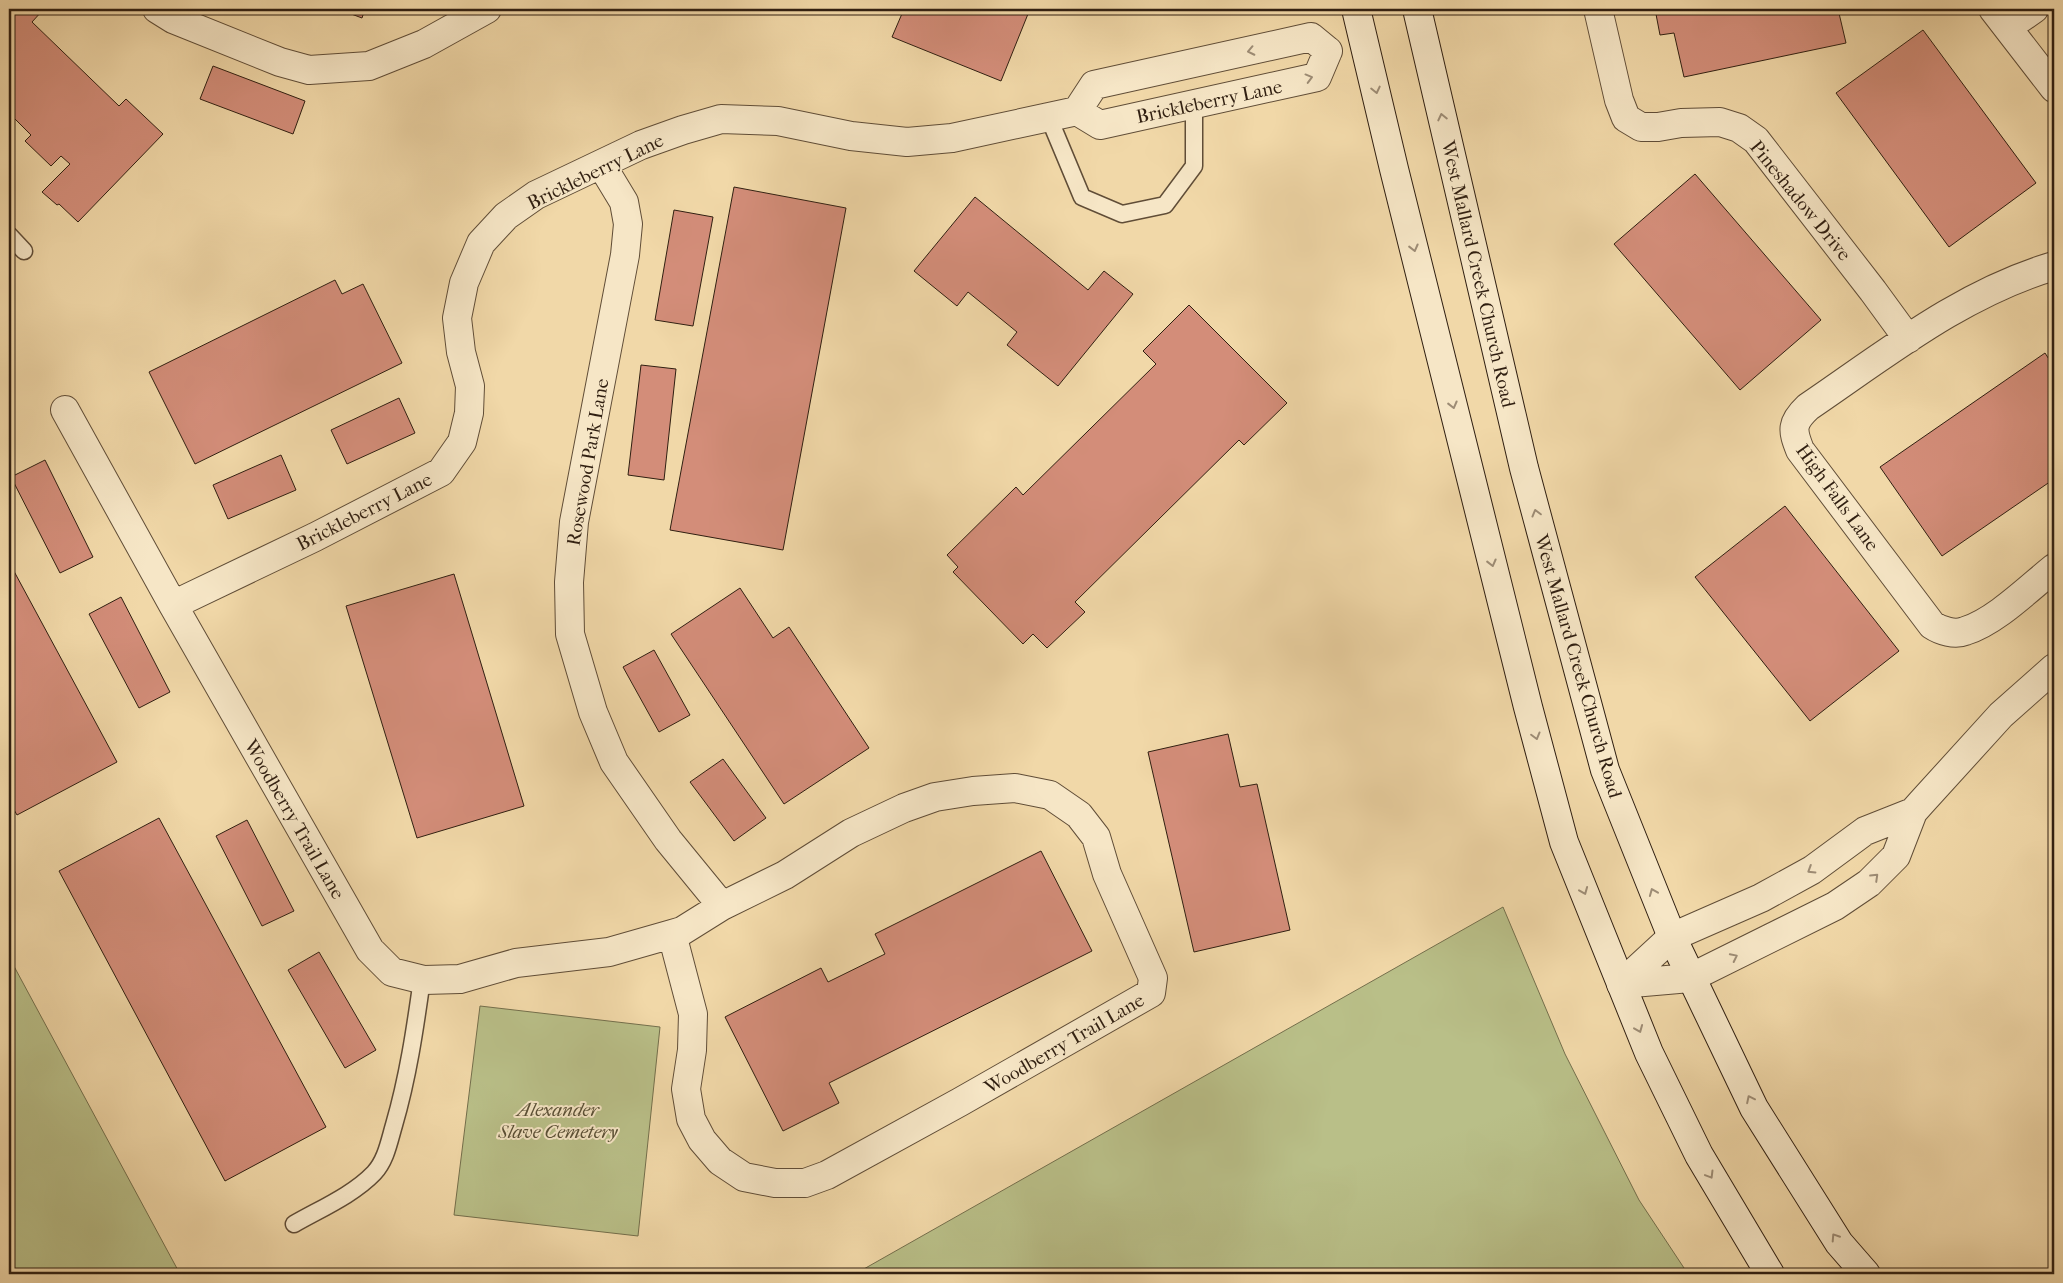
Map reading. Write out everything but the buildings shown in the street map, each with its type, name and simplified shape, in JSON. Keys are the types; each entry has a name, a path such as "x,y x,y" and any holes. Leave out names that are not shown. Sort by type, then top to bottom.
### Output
{"street":[{"path":"158,9 173,19 272,59 309,70 369,66 424,44 487,9"},
{"path":"1356,9 1528,706 1564,842 1649,1053 1699,1155 1770,1274"},
{"name":"West Mallard Creek Church Road","path":"1417,9 1524,468 1605,770 1690,978 1754,1108 1838,1243 1866,1274"},
{"name":"Pineshadow Drive","path":"1598,9 1618,100 1626,118 1642,127 1720,122 1739,128 1756,140 1908,339"},
{"path":"2034,9 2000,18 2054,88"},
{"path":"1077,111 1094,86 1312,37 1328,51 1365,42"},
{"name":"Brickleberry Lane","path":"173,605 315,537 441,472 462,442 469,413 470,386 461,352 457,318 464,283 481,243 506,216 536,195 641,145 721,119 778,121 851,136 907,142 952,138 1077,111 1100,125 1317,77 1328,51"},
{"name":"Rosewood Park Lane","path":"601,164 624,202 628,224 625,256 574,522 569,582 570,634 593,712 614,762 668,840 722,906"},
{"name":"High Falls Lane","path":"2054,266 1990,291 1955,308 1808,407 1797,418 1793,433 1800,450 1932,624 1940,631 1963,632 1987,622 2054,568"},
{"name":"Woodberry Trail Lane","path":"66,410 173,605 370,950 392,972 422,979 460,979 516,963 609,952 672,934 682,932 722,906 785,875 851,833 904,808 935,797 973,791 1015,788 1050,795 1079,815 1096,837 1107,874 1153,978 1150,993 960,1102 827,1175 805,1183 775,1183 744,1177 720,1161 702,1140 691,1118 686,1089 692,1050 692,1014 672,934"},
{"path":"1621,984 1690,978 1827,910 1869,883 1896,856 1913,812 2001,715 2054,668"},
{"path":"1621,984 1672,937 1761,898 1812,870 1865,831 1913,812"}],"lane":[{"path":"1049,118 1082,197 1122,214 1165,205 1194,166 1194,104"},
{"path":"9,235 24,251"},
{"path":"294,1224 362,1184 375,1172 386,1154 412,1051 422,979"}],"green space":[{"path":"1503,907 1565,1054 1639,1200 1688,1274 855,1274"},
{"path":"9,957 180,1274 9,1274"},
{"name":"Alexander Slave Cemetery","path":"480,1006 660,1027 638,1236 454,1215"}]}
